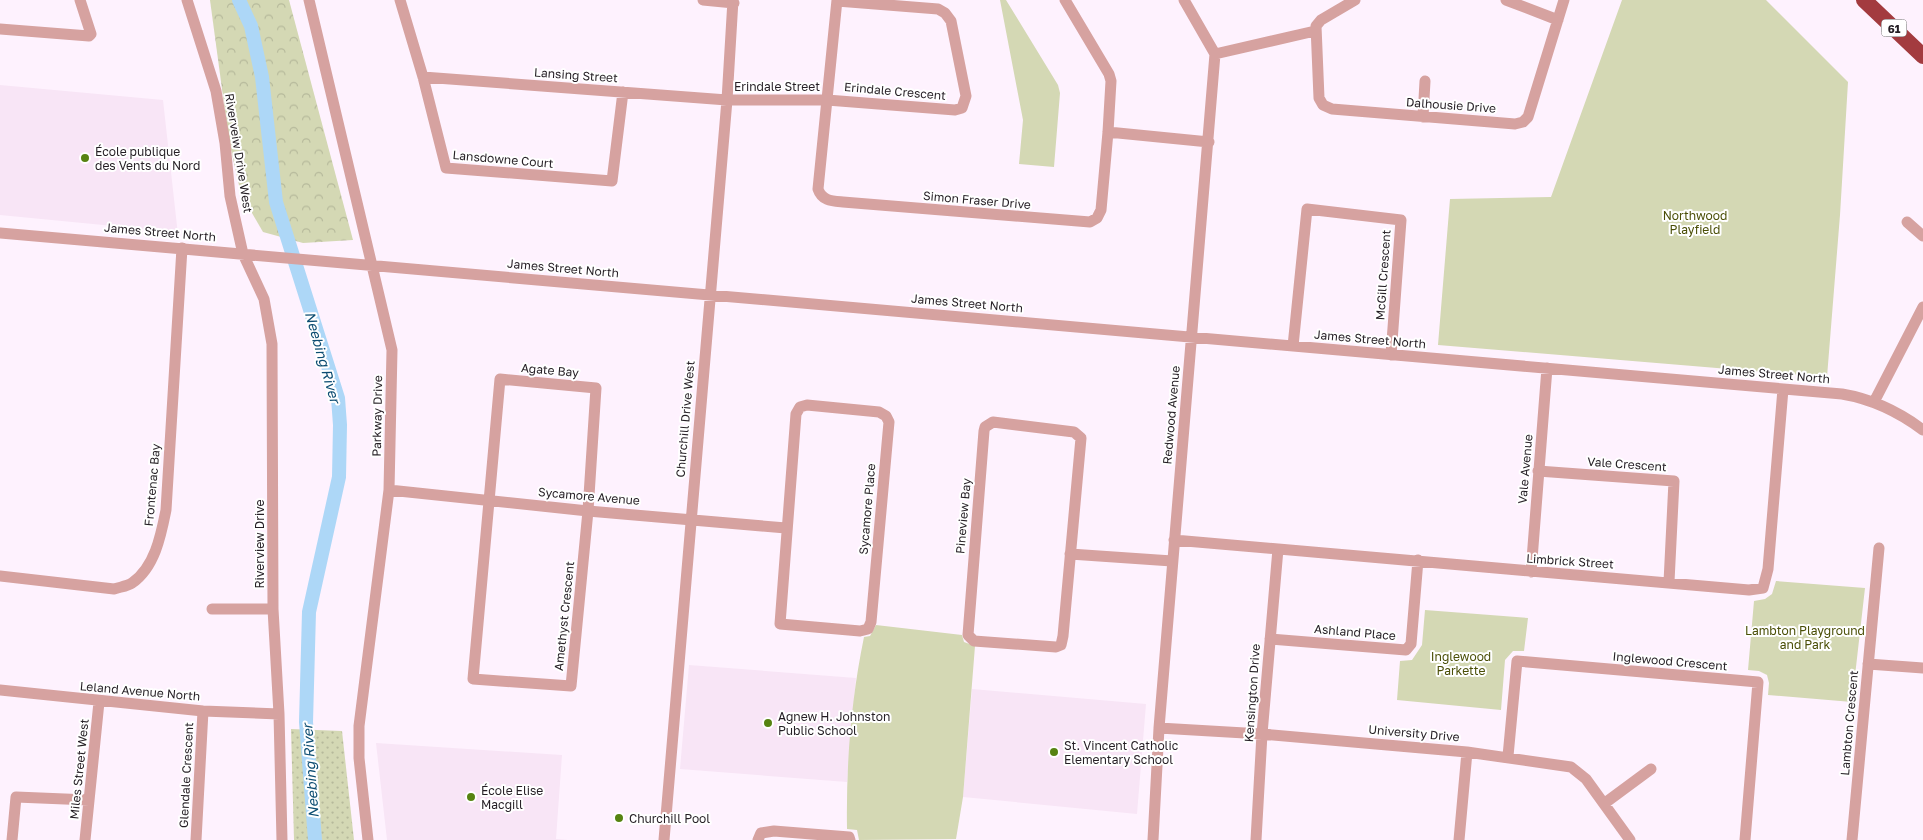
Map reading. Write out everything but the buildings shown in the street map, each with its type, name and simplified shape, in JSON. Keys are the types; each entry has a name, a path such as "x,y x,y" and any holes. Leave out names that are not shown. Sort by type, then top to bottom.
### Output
{"highway":[{"name":"61","path":"1864,0 1923,56"},
{"name":"61","path":"1878,0 1923,44"}],"street":[{"path":"0,29 89,36 92,34 80,0"},
{"name":"Riverveiw Drive West","path":"187,0 216,91 225,143 230,196 243,254"},
{"name":"Parkway Drive","path":"309,0 370,265 384,310 392,350 389,490 359,726 359,758 368,840"},
{"name":"Lansdowne Court","path":"400,0 423,77 446,168 612,181 623,92"},
{"path":"703,0 733,2"},
{"name":"Simon Fraser Drive","path":"837,1 818,189 822,197 830,200 1090,222 1097,218 1100,210 1111,89 1109,74 1065,0"},
{"path":"1184,0 1215,54 1315,31 1321,20 1354,0"},
{"path":"1506,0 1558,20"},
{"name":"Dalhousie Drive","path":"1315,31 1319,98 1323,105 1332,109 1515,124 1523,122 1528,117 1564,0"},
{"name":"Erindale Crescent","path":"827,100 954,110 962,108 966,102 952,24 945,13 936,8 837,1"},
{"name":"Churchill Drive West","path":"664,840 727,100 733,2"},
{"name":"Redwood Avenue","path":"1153,840 1159,728 1172,561 1215,54"},
{"name":"Lansing Street","path":"423,77 727,100"},
{"path":"1422,117 1425,81"},
{"name":"Erindale Street","path":"727,100 827,100"},
{"path":"1108,132 1209,142"},
{"name":"McGill Crescent","path":"1293,346 1307,209 1401,220 1391,355"},
{"path":"1907,222 1923,236"},
{"name":"James Street North","path":"0,233 1842,394 1874,402 1923,430"},
{"name":"Frontenac Bay","path":"0,576 114,589 131,584 147,569 161,534 166,510 182,248"},
{"name":"Riverview Drive","path":"243,254 264,299 272,344 273,609 279,714 282,840"},
{"path":"1874,402 1923,307"},
{"name":"Vale Avenue","path":"1531,572 1547,368"},
{"name":"Agate Bay","path":"490,500 500,379 596,388 588,511"},
{"name":"Limbrick Street","path":"1174,540 1750,590 1763,588 1768,569 1783,388"},
{"name":"Sycamore Place","path":"807,405 879,412 886,416 889,422 871,622 868,629 860,631 780,624 786,528 796,414 800,407 807,405"},
{"name":"Pineview Bay","path":"998,422 1078,434 1081,438 1070,554 1061,645 1056,647 970,639 967,628 984,431 988,424 998,422"},
{"name":"Vale Crescent","path":"1538,471 1674,481 1669,582"},
{"name":"Sycamore Avenue","path":"389,490 588,511 786,528"},
{"name":"Amethyst Crescent","path":"490,500 473,679 572,686 588,511"},
{"name":"Kensington Drive","path":"1256,840 1262,734 1278,548"},
{"path":"1868,664 1879,548"},
{"path":"1070,554 1172,561"},
{"name":"Ashland Place","path":"1270,639 1406,650 1410,644 1418,560"},
{"path":"212,609 273,609"},
{"name":"Inglewood Crescent","path":"1508,756 1517,661 1758,682 1745,840"},
{"name":"Lambton Crescent","path":"1852,840 1868,664 1923,668"},
{"name":"Leland Avenue North","path":"0,690 99,702 203,711 279,714"},
{"name":"Miles Street West","path":"85,840 99,702"},
{"name":"Glendale Crescent","path":"196,840 203,711"},
{"name":"University Drive","path":"1159,728 1262,734 1467,752 1508,756 1571,767 1586,779 1630,840"},
{"path":"1459,840 1467,752"},
{"path":"1605,803 1652,769"},
{"path":"12,840 16,797 89,800"},
{"path":"758,840 761,833 774,832 849,837 850,840"}],"shaded area":[{"name":"École publique des Vents du Nord","path":"0,85 163,100 178,235 165,231 0,215"},
{"name":"Agnew H. Johnston Public School","path":"689,665 856,678 847,782 680,769"},
{"name":"St. Vincent Catholic Elementary School","path":"972,689 1146,704 1137,814 963,797"},
{"name":"École Elise Macgill","path":"376,743 562,755 556,839 568,840 387,840"}],"green space":[{"path":"210,0 289,0 353,240 303,243 263,232 241,194 229,141"},
{"path":"1000,0 1006,0 1058,85 1060,93 1054,167 1019,164 1023,120"},
{"name":"Northwood Playfield","path":"1622,0 1766,0 1848,82 1827,377 1438,345 1450,199 1551,197"},
{"name":"Lambton Playground and Park","path":"1776,581 1865,588 1852,702 1768,695 1769,683 1767,675 1759,671 1748,670 1754,601 1765,599 1772,594"},
{"name":"Inglewood Parkette","path":"1425,610 1528,618 1524,651 1513,651 1505,660 1501,710 1397,700 1400,661 1412,660 1422,645"},
{"path":"876,625 962,635 964,642 975,646 963,797 956,839 859,840 857,830 847,829 847,780 856,684 864,637 870,636"},
{"path":"291,729 342,731 354,840 294,840"}],"waterway":[{"name":"Neebing River","path":"239,0 251,26 262,77 276,202 338,398 340,425 339,477 309,612 306,722 315,840"}],"place":[{"name":"École publique des Vents du Nord","path":"85,158"},
{"name":"Agnew H. Johnston Public School","path":"768,723"},
{"name":"St. Vincent Catholic Elementary School","path":"1054,752"},
{"name":"École Elise Macgill","path":"471,797"},
{"name":"Churchill Pool","path":"619,818"}]}
